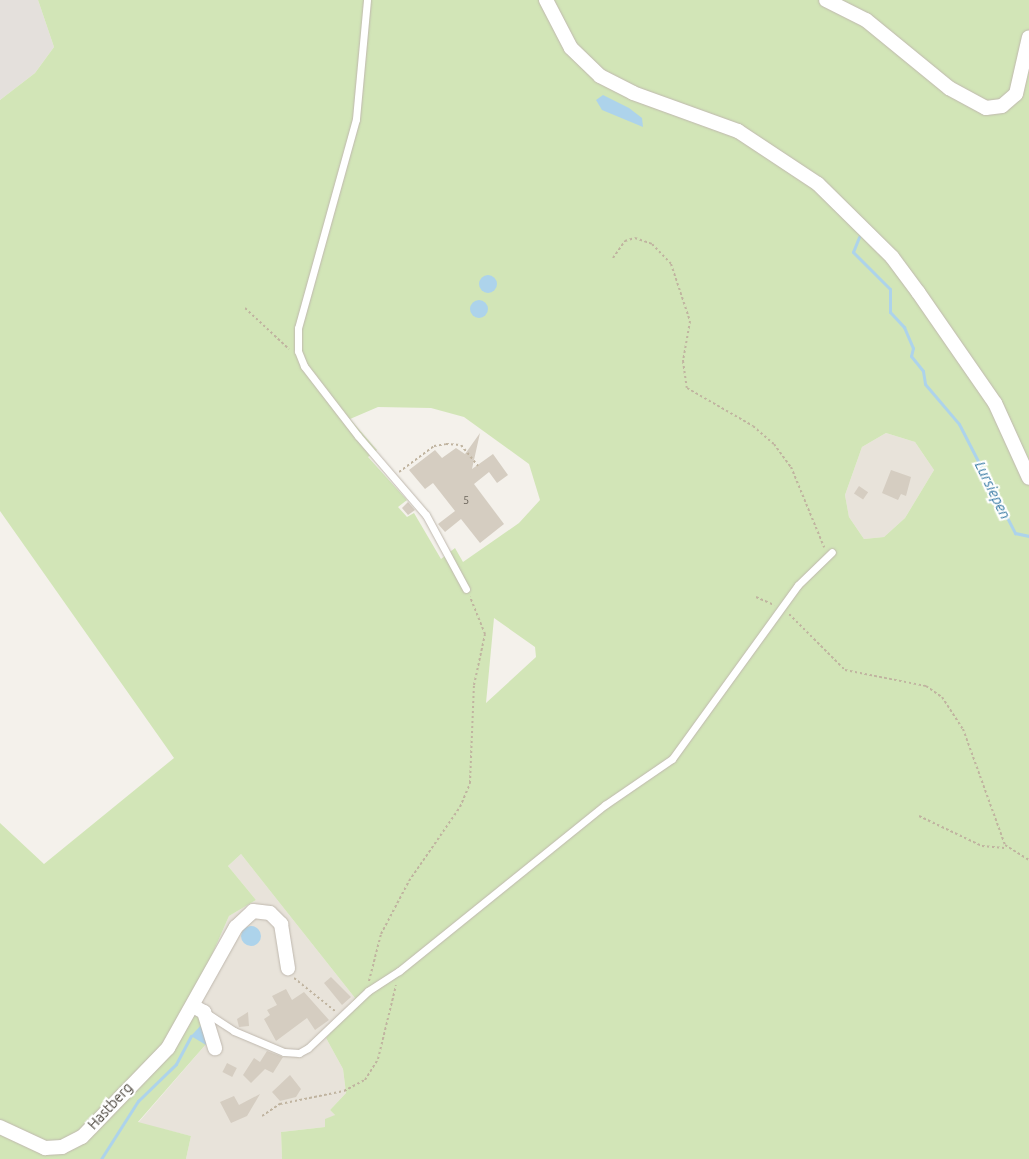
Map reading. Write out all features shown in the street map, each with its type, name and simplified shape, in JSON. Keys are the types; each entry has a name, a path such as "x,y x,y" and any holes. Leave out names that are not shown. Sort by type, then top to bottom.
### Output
{"street":[{"path":"546,0 571,48 600,76 633,93 738,131 818,184 892,257 994,403 1029,478"},
{"path":"826,0 872,24 956,94 986,108 1002,106 1016,94 1029,36"},
{"name":"Hastberg","path":"0,1127 45,1148 75,1142 163,1055 199,1009 236,927 253,911 270,912 281,924 288,968"},
{"path":"199,1009 215,1048"}],"lane":[{"path":"367,0 356,119 298,328 298,351 304,366 358,436 426,515 466,589"},
{"path":"199,1009 234,1031 299,1053 368,991 400,971 605,804 672,759 781,609 832,552"}],"path":[{"path":"613,258 624,241 635,238 652,244 671,264 690,321 683,361 687,388 753,426 774,444 794,474 819,542 832,552"},
{"path":"245,308 277,340 298,351"},
{"path":"394,477 434,446 446,444 461,445 478,466"},
{"path":"368,991 371,960 380,934 409,881 460,807 470,783 474,686 485,634 466,589"},
{"path":"756,597 781,609 845,670 926,686 942,697 963,729 1007,848"},
{"path":"919,816 982,846 1007,848 1029,860"},
{"path":"262,1116 280,1104 351,1088 371,1074 378,1060 400,971"},
{"path":"300,985 332,1008"}],"shaded area":[{"path":"0,0 38,0 54,47 35,73 0,100"},
{"path":"886,433 915,442 934,470 905,518 884,537 864,539 849,517 845,495 862,447"},
{"path":"241,854 355,998 326,1038 343,1069 346,1093 330,1110 335,1115 325,1127 281,1132 282,1159 186,1159 191,1136 138,1123 207,1043 194,996 229,916 256,900 228,866"}],"green space":[{"path":"38,0 1029,0 1029,1159 282,1159 281,1132 325,1127 325,1119 335,1115 330,1110 346,1093 343,1069 326,1038 355,998 241,854 228,866 256,900 229,916 194,996 207,1043 138,1122 191,1136 186,1159 0,1159 0,823 44,864 174,758 0,511 0,100 35,73 54,47","holes":["378,407 431,408 464,417 529,464 540,500 519,523 463,562 455,548 441,559 414,513 407,517 398,507 407,500 368,457 377,450 350,419","886,433 915,442 934,470 905,518 884,537 864,539 849,517 845,495 862,447","494,618 535,647 536,657 486,703"]}],"water":[{"path":"603,95 629,108 642,118 643,127 602,110 596,100"},
{"path":"484,275 492,275 497,280 495,291 484,293 479,288 479,280"},
{"path":"479,300 485,303 488,309 485,315 479,318 473,315 470,309 473,303"},
{"path":"251,926 258,929 261,936 258,943 251,946 244,943 241,936 244,929"},
{"path":"202,1024 207,1043 206,1045 191,1036"}],"building":[{"path":"480,433 472,469 493,454 508,475 497,483 489,472 474,484 504,524 480,543 461,519 445,532 438,524 455,511 433,483 425,489 409,470 435,450 442,458 456,448 465,454"},
{"path":"891,470 911,477 906,496 901,494 898,500 882,493"},
{"path":"859,486 868,492 863,500 854,493"},
{"path":"408,502 415,510 408,515 402,508"},
{"path":"331,977 351,997 342,1005 324,983"},
{"path":"286,989 292,1000 304,992 329,1020 315,1030 307,1018 276,1041 264,1019 270,1015 267,1010 277,1005 272,996"},
{"path":"248,1012 249,1026 239,1027 237,1019"},
{"path":"267,1051 283,1057 273,1073 265,1069 251,1083 243,1075 254,1058 260,1062"},
{"path":"227,1063 237,1068 232,1077 222,1072"},
{"path":"290,1075 301,1089 296,1097 280,1101 272,1092"},
{"path":"260,1094 247,1116 231,1123 220,1102 234,1096 239,1105"}],"waterway":[{"name":"Lursiepen","path":"859,237 853,252 890,289 890,312 904,327 913,348 911,356 923,371 925,384 959,424 1015,533 1029,536"},
{"path":"101,1159 138,1101 176,1064 191,1036"}]}
